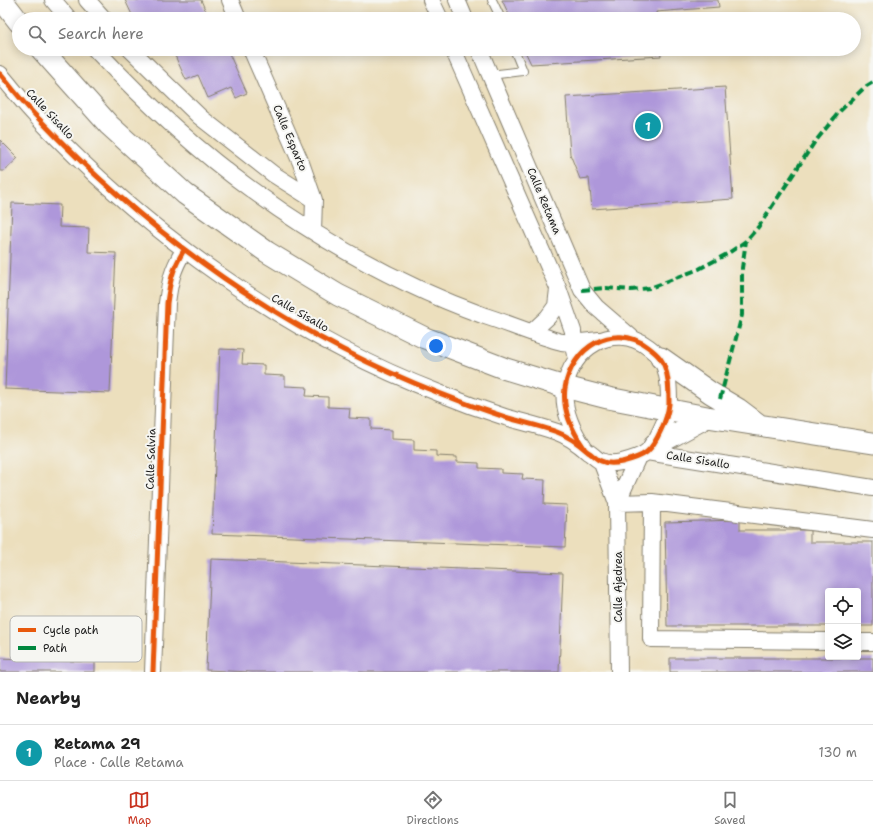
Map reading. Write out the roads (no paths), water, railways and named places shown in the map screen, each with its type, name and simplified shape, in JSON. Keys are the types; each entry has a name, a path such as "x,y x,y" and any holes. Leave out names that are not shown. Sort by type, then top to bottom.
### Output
{"street":[{"path":"2,0 12,13"},
{"path":"53,0 62,12"},
{"path":"87,0 98,12"},
{"path":"230,0 235,12"},
{"path":"431,0 437,12"},
{"path":"457,0 463,12"},
{"path":"47,56 109,125 185,194 267,252 338,295 425,338 506,368 565,387 608,398 707,417 873,443"},
{"path":"102,56 146,100 198,148 251,190 313,231 350,253 423,290 461,307 563,342 599,340 612,336 631,337"},
{"path":"137,56 200,117 273,174 314,200"},
{"name":"Calle Esparto","path":"254,56 301,163 314,200 313,231"},
{"name":"Calle Retama","path":"456,56 558,288 573,331 575,361"},
{"name":"Calle Retama","path":"482,56 582,290 596,307 631,337 640,341 661,358"},
{"name":"Calle Sisallo","path":"0,74 38,118 95,174 184,250 235,286 302,328 366,361 438,393 504,416 559,432 584,448 601,462 617,463 646,452 873,488"},
{"name":"Calle Salvia","path":"153,672 167,303 170,281 176,264 184,250"},
{"path":"532,332 548,317 556,306 558,288"},
{"path":"584,448 576,436 568,419 565,387 575,361 584,350 599,340"},
{"path":"661,358 668,382 668,410"},
{"path":"661,358 711,393 738,409 760,426"},
{"name":"Calle Ajedrea","path":"618,503 668,410"},
{"path":"646,452 707,417"},
{"name":"Calle Ajedrea","path":"601,462 618,503 619,672"},
{"path":"618,503 652,502 873,530"},
{"path":"652,502 651,638 825,641"},
{"path":"861,642 873,642"}],"lane":[{"path":"492,0 498,12"},
{"path":"490,75 524,71 517,56"}],"place":[{"name":"Retama 29","path":"648,126"}]}
